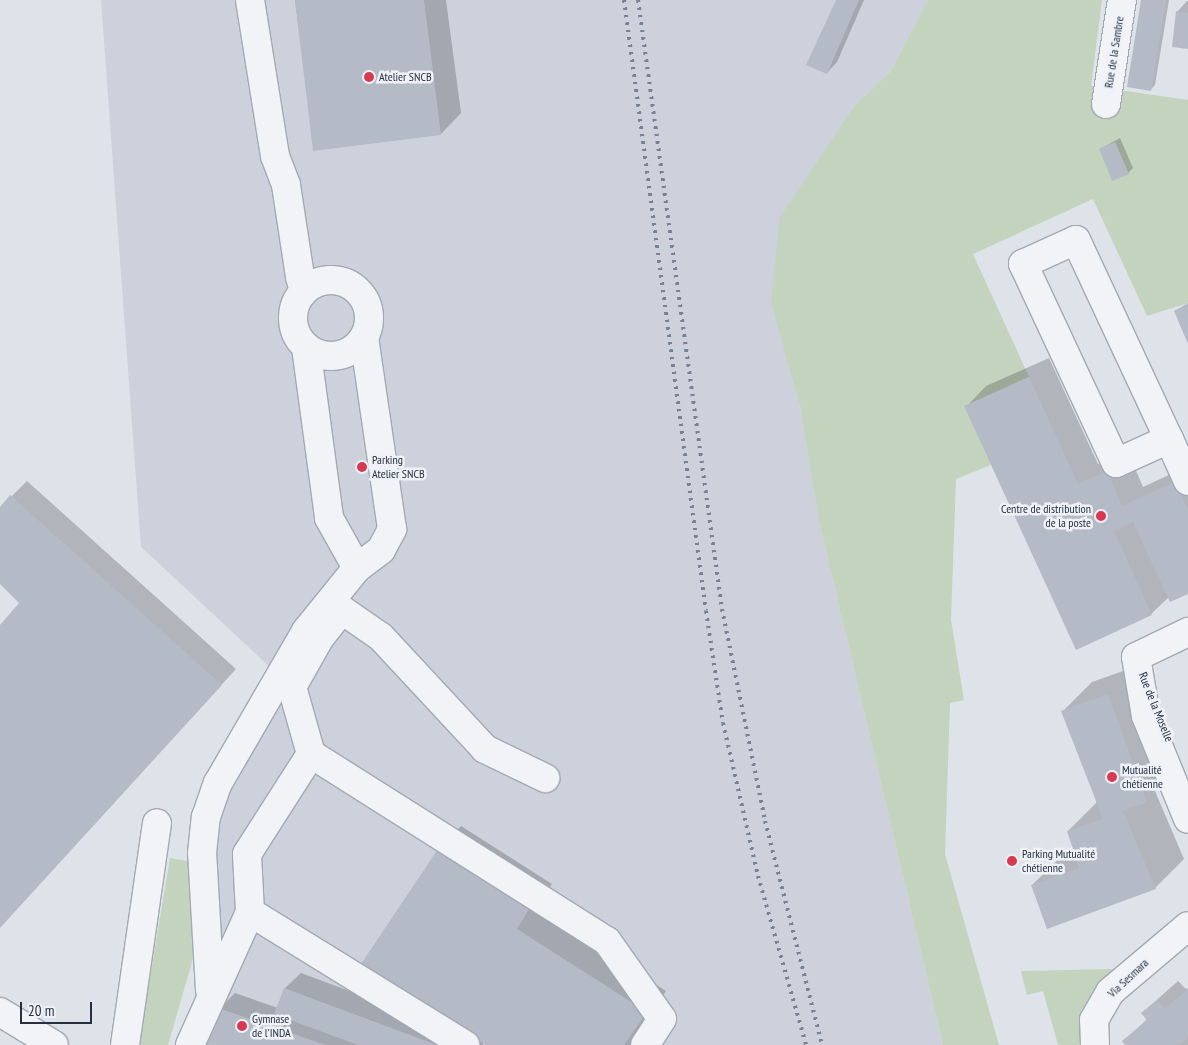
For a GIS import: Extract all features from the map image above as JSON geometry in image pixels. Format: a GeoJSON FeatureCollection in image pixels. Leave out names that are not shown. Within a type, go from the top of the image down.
{"type":"FeatureCollection","features":[{"type":"Feature","properties":{"kind":"street"},"geometry":{"type":"LineString","coordinates":[[250,0],[275,156],[286,185],[300,278],[304,290]]}},
{"type":"Feature","properties":{"kind":"street","name":"Rue de la Sambre"},"geometry":{"type":"LineString","coordinates":[[1106,104],[1122,0]]}},
{"type":"Feature","properties":{"kind":"street"},"geometry":{"type":"LineString","coordinates":[[1169,439],[1116,463],[1023,264],[1076,240],[1169,439],[1188,481]]}},
{"type":"Feature","properties":{"kind":"street"},"geometry":{"type":"LineString","coordinates":[[334,279],[355,288],[369,307],[370,323],[364,338],[353,350],[337,356],[320,355],[306,347],[296,334],[292,318],[295,303],[304,290],[318,281],[334,279]]}},
{"type":"Feature","properties":{"kind":"street"},"geometry":{"type":"LineString","coordinates":[[211,994],[202,852],[206,817],[218,783],[306,631],[357,568],[381,550],[392,529],[364,338]]}},
{"type":"Feature","properties":{"kind":"street"},"geometry":{"type":"LineString","coordinates":[[306,347],[329,518],[357,568]]}},
{"type":"Feature","properties":{"kind":"street"},"geometry":{"type":"LineString","coordinates":[[546,778],[484,749],[381,637],[342,610],[319,640],[292,687],[311,754],[607,941],[662,1019],[645,1045]]}},
{"type":"Feature","properties":{"kind":"street","name":"Rue de la Moselle"},"geometry":{"type":"LineString","coordinates":[[1136,657],[1188,632]]}},
{"type":"Feature","properties":{"kind":"street","name":"Rue de la Moselle"},"geometry":{"type":"LineString","coordinates":[[1136,657],[1188,785]]}},
{"type":"Feature","properties":{"kind":"street","name":"Rue de la Moselle"},"geometry":{"type":"LineString","coordinates":[[1136,657],[1146,716],[1188,818]]}},
{"type":"Feature","properties":{"kind":"street"},"geometry":{"type":"LineString","coordinates":[[190,1045],[211,994],[250,912],[247,854],[311,754]]}},
{"type":"Feature","properties":{"kind":"street"},"geometry":{"type":"LineString","coordinates":[[125,1045],[156,823]]}},
{"type":"Feature","properties":{"kind":"street"},"geometry":{"type":"LineString","coordinates":[[250,912],[465,1045]]}},
{"type":"Feature","properties":{"kind":"street","name":"Via Sesmara"},"geometry":{"type":"LineString","coordinates":[[1096,1045],[1094,1020],[1110,992],[1188,926]]}},
{"type":"Feature","properties":{"kind":"street"},"geometry":{"type":"LineString","coordinates":[[0,1012],[54,1045]]}},
{"type":"Feature","properties":{"kind":"shaded area"},"geometry":{"type":"Polygon","coordinates":[[[101,0],[928,0],[891,71],[856,104],[800,406],[819,521],[943,1045],[326,1045],[218,1008],[210,851],[216,809],[285,681],[141,547],[101,0]]]}},
{"type":"Feature","properties":{"kind":"green space"},"geometry":{"type":"Polygon","coordinates":[[[928,0],[1102,0],[1091,86],[1188,100],[1188,303],[1147,316],[1093,199],[973,254],[1029,377],[965,406],[991,465],[956,479],[951,620],[964,700],[950,703],[945,854],[999,1045],[943,1045],[819,521],[800,406],[771,303],[780,217],[856,104],[891,71],[928,0]]]}},
{"type":"Feature","properties":{"kind":"green space"},"geometry":{"type":"Polygon","coordinates":[[[170,858],[192,862],[194,955],[168,1045],[143,1045],[139,1043],[170,858]]]}},
{"type":"Feature","properties":{"kind":"green space"},"geometry":{"type":"Polygon","coordinates":[[[1115,969],[1088,1002],[1083,1024],[1084,1045],[1058,1045],[1043,991],[1027,995],[1021,971],[1115,969]]]}},
{"type":"Feature","properties":{"kind":"building","name":"Atelier SNCB"},"geometry":{"type":"Polygon","coordinates":[[[295,0],[424,0],[441,135],[313,151],[295,0]]]}},
{"type":"Feature","properties":{"kind":"building"},"geometry":{"type":"Polygon","coordinates":[[[836,0],[859,0],[827,74],[806,65],[836,0]]]}},
{"type":"Feature","properties":{"kind":"building"},"geometry":{"type":"Polygon","coordinates":[[[1141,0],[1166,0],[1151,91],[1127,87],[1141,0]]]}},
{"type":"Feature","properties":{"kind":"building"},"geometry":{"type":"Polygon","coordinates":[[[1176,11],[1188,13],[1188,49],[1172,47],[1176,11]]]}},
{"type":"Feature","properties":{"kind":"building"},"geometry":{"type":"Polygon","coordinates":[[[1115,142],[1129,174],[1112,181],[1099,149],[1115,142]]]}},
{"type":"Feature","properties":{"kind":"building"},"geometry":{"type":"Polygon","coordinates":[[[1188,304],[1188,344],[1174,311],[1188,304]]]}},
{"type":"Feature","properties":{"kind":"building","name":"Centre de distribution de la poste"},"geometry":{"type":"Polygon","coordinates":[[[1029,377],[1078,484],[1107,471],[1122,506],[1175,482],[1188,510],[1188,594],[1170,602],[1133,522],[1114,531],[1152,615],[1076,650],[964,406],[1029,377]]]}},
{"type":"Feature","properties":{"kind":"building"},"geometry":{"type":"Polygon","coordinates":[[[10,495],[222,685],[0,928],[0,625],[19,603],[0,584],[0,507],[10,495]]]}},
{"type":"Feature","properties":{"kind":"building"},"geometry":{"type":"Polygon","coordinates":[[[1108,694],[1147,802],[1123,811],[1156,889],[1047,929],[1031,885],[1079,868],[1067,831],[1103,819],[1061,711],[1108,694]]]}},
{"type":"Feature","properties":{"kind":"building"},"geometry":{"type":"Polygon","coordinates":[[[440,846],[532,904],[517,929],[647,1012],[624,1045],[486,1045],[359,967],[440,846]]]}},
{"type":"Feature","properties":{"kind":"building"},"geometry":{"type":"Polygon","coordinates":[[[284,988],[437,1045],[358,1045],[274,1014],[284,988]]]}},
{"type":"Feature","properties":{"kind":"building"},"geometry":{"type":"Polygon","coordinates":[[[1188,989],[1188,1037],[1179,1045],[1125,1045],[1122,1041],[1147,1020],[1141,1013],[1157,1000],[1165,1009],[1188,989]]]}},
{"type":"Feature","properties":{"kind":"building","name":"Gymnase de l'INDA"},"geometry":{"type":"Polygon","coordinates":[[[218,1008],[325,1045],[204,1045],[218,1008]]]}},
{"type":"Feature","properties":{"kind":"railway"},"geometry":{"type":"LineString","coordinates":[[624,0],[706,611],[723,723],[758,876],[806,1045]]}},
{"type":"Feature","properties":{"kind":"railway"},"geometry":{"type":"LineString","coordinates":[[638,0],[722,609],[765,821],[822,1045]]}},
{"type":"Feature","properties":{"kind":"place","name":"Atelier SNCB"},"geometry":{"type":"Point","coordinates":[369,77]}},
{"type":"Feature","properties":{"kind":"place","name":"Parking Atelier SNCB"},"geometry":{"type":"Point","coordinates":[362,467]}},
{"type":"Feature","properties":{"kind":"place","name":"Centre de distribution de la poste"},"geometry":{"type":"Point","coordinates":[1101,516]}},
{"type":"Feature","properties":{"kind":"place","name":"Mutualité chétienne"},"geometry":{"type":"Point","coordinates":[1112,777]}},
{"type":"Feature","properties":{"kind":"place","name":"Parking Mutualité chétienne"},"geometry":{"type":"Point","coordinates":[1012,861]}},
{"type":"Feature","properties":{"kind":"place","name":"Gymnase de l'INDA"},"geometry":{"type":"Point","coordinates":[242,1026]}}]}
